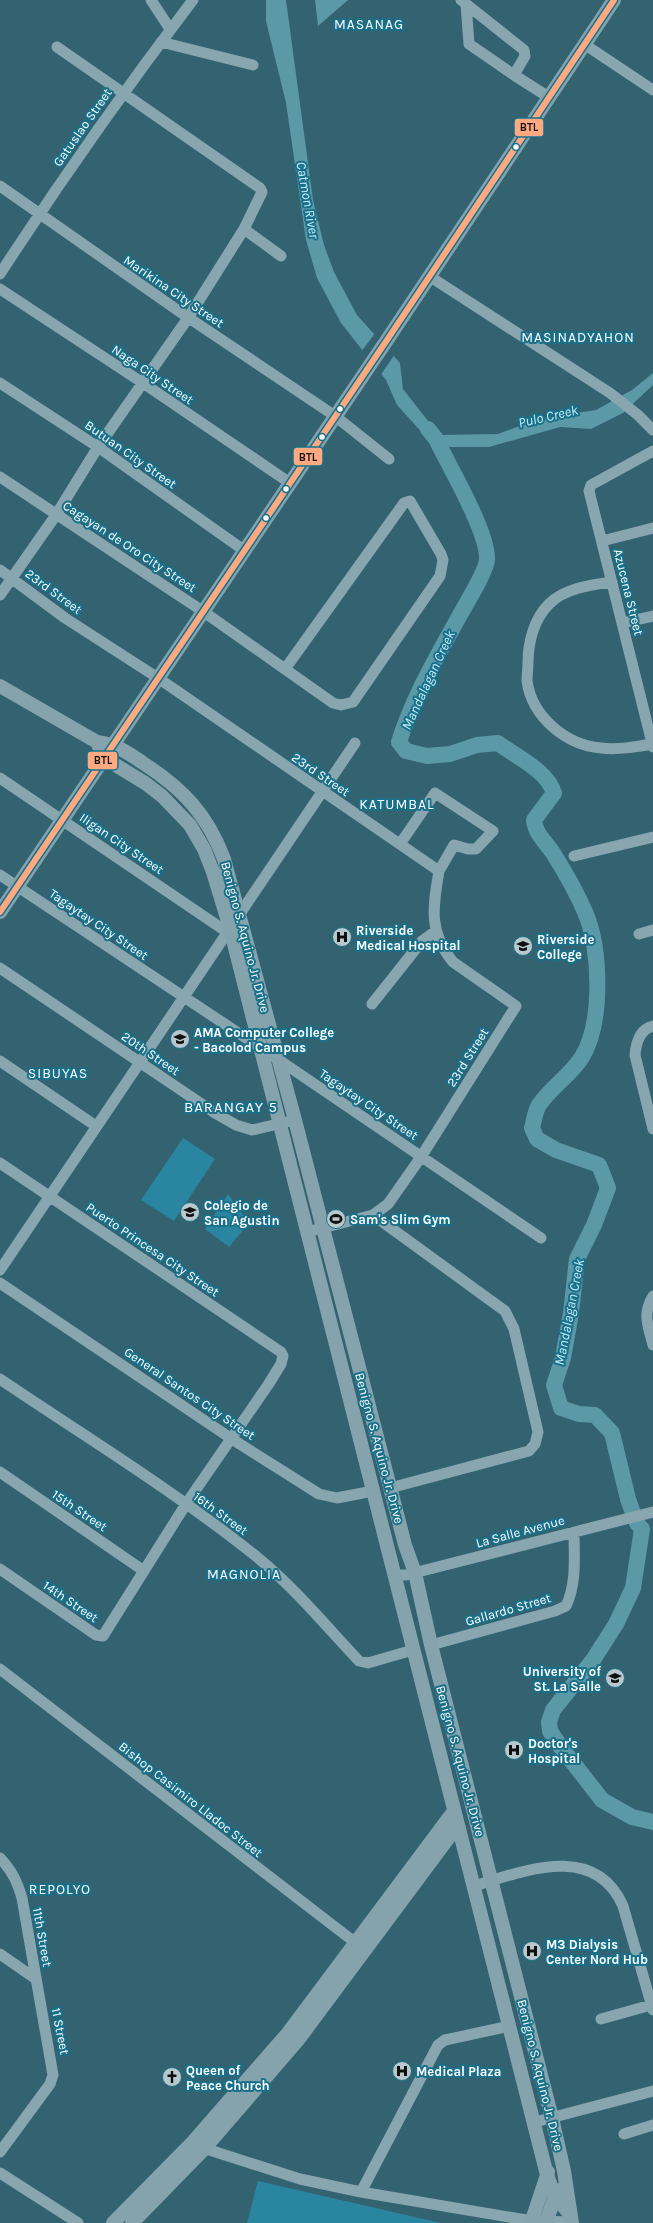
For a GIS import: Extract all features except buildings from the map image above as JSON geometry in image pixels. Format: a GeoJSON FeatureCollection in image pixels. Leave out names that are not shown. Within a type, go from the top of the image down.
{"type":"FeatureCollection","features":[{"type":"Feature","properties":{"kind":"main road"},"geometry":{"type":"LineString","coordinates":[[0,912],[204,612],[550,98],[614,0]]}},
{"type":"Feature","properties":{"kind":"main road","name":"Benigno S. Aquino Jr. Drive"},"geometry":{"type":"LineString","coordinates":[[0,686],[97,742],[114,744],[176,787],[202,816],[222,853],[240,913],[295,1120],[405,1545],[415,1573],[431,1645],[505,1929],[552,2118],[564,2171],[571,2220]]}},
{"type":"Feature","properties":{"kind":"main road"},"geometry":{"type":"LineString","coordinates":[[97,742],[104,758]]}},
{"type":"Feature","properties":{"kind":"main road","name":"Benigno S. Aquino Jr. Drive"},"geometry":{"type":"LineString","coordinates":[[104,758],[145,783],[162,796],[190,826],[204,849],[213,872],[260,1047],[413,1650],[535,2122],[547,2175],[555,2197],[571,2220]]}},
{"type":"Feature","properties":{"kind":"main road"},"geometry":{"type":"LineString","coordinates":[[328,1316],[345,1312]]}},
{"type":"Feature","properties":{"kind":"main road"},"geometry":{"type":"LineString","coordinates":[[360,1440],[376,1436]]}},
{"type":"Feature","properties":{"kind":"main road"},"geometry":{"type":"LineString","coordinates":[[132,2223],[204,2149],[298,2040],[361,1947],[456,1818]]}},
{"type":"Feature","properties":{"kind":"main road"},"geometry":{"type":"LineString","coordinates":[[486,1934],[505,1929]]}},
{"type":"Feature","properties":{"kind":"main road"},"geometry":{"type":"LineString","coordinates":[[113,2223],[191,2144],[361,1947]]}},
{"type":"Feature","properties":{"kind":"main road"},"geometry":{"type":"LineString","coordinates":[[532,2222],[558,2144]]}},
{"type":"Feature","properties":{"kind":"main road"},"geometry":{"type":"LineString","coordinates":[[546,2223],[564,2171]]}},
{"type":"Feature","properties":{"kind":"street"},"geometry":{"type":"LineString","coordinates":[[151,0],[170,29]]}},
{"type":"Feature","properties":{"kind":"street","name":"Gatuslao Street"},"geometry":{"type":"LineString","coordinates":[[0,274],[38,215],[122,94],[193,0]]}},
{"type":"Feature","properties":{"kind":"street"},"geometry":{"type":"LineString","coordinates":[[464,2],[524,50],[525,56],[514,75]]}},
{"type":"Feature","properties":{"kind":"street"},"geometry":{"type":"LineString","coordinates":[[464,2],[469,44],[550,98]]}},
{"type":"Feature","properties":{"kind":"street"},"geometry":{"type":"LineString","coordinates":[[161,42],[253,65]]}},
{"type":"Feature","properties":{"kind":"street"},"geometry":{"type":"LineString","coordinates":[[584,44],[653,90]]}},
{"type":"Feature","properties":{"kind":"street"},"geometry":{"type":"LineString","coordinates":[[0,595],[56,514],[98,447],[188,318],[244,229],[262,192],[260,188],[56,47]]}},
{"type":"Feature","properties":{"kind":"street","name":"Marikina City Street"},"geometry":{"type":"LineString","coordinates":[[0,186],[38,215],[188,318],[335,416],[389,459]]}},
{"type":"Feature","properties":{"kind":"street"},"geometry":{"type":"LineString","coordinates":[[244,229],[281,256]]}},
{"type":"Feature","properties":{"kind":"street"},"geometry":{"type":"LineString","coordinates":[[429,276],[610,393],[638,415],[653,430]]}},
{"type":"Feature","properties":{"kind":"street","name":"Naga City Street"},"geometry":{"type":"LineString","coordinates":[[0,290],[143,383],[290,484]]}},
{"type":"Feature","properties":{"kind":"street","name":"Butuan City Street"},"geometry":{"type":"LineString","coordinates":[[0,383],[98,447],[245,551]]}},
{"type":"Feature","properties":{"kind":"street","name":"Azucena Street"},"geometry":{"type":"LineString","coordinates":[[653,451],[591,485],[589,491],[622,623],[651,729],[653,745]]}},
{"type":"Feature","properties":{"kind":"street","name":"Cagayan de Oro City Street"},"geometry":{"type":"LineString","coordinates":[[0,477],[204,612],[333,703],[344,705],[353,702],[440,576],[443,560],[441,554],[410,501],[404,503],[285,669]]}},
{"type":"Feature","properties":{"kind":"street"},"geometry":{"type":"LineString","coordinates":[[602,541],[653,528]]}},
{"type":"Feature","properties":{"kind":"street","name":"23rd Street"},"geometry":{"type":"LineString","coordinates":[[0,570],[65,618],[158,678],[322,792],[439,870],[433,912],[436,931],[445,953],[453,962],[516,1006],[421,1157],[388,1204],[373,1215]]}},
{"type":"Feature","properties":{"kind":"street"},"geometry":{"type":"LineString","coordinates":[[612,582],[571,590],[550,603],[534,627],[528,650],[527,682],[538,710],[556,732],[579,743],[600,748],[623,748],[653,745]]}},
{"type":"Feature","properties":{"kind":"street"},"geometry":{"type":"LineString","coordinates":[[622,623],[653,616]]}},
{"type":"Feature","properties":{"kind":"street"},"geometry":{"type":"LineString","coordinates":[[0,1270],[355,743]]}},
{"type":"Feature","properties":{"kind":"street","name":"Iligan City Street"},"geometry":{"type":"LineString","coordinates":[[0,778],[228,930]]}},
{"type":"Feature","properties":{"kind":"street"},"geometry":{"type":"LineString","coordinates":[[400,844],[435,793],[493,831],[476,848],[468,849],[454,845],[439,870]]}},
{"type":"Feature","properties":{"kind":"street"},"geometry":{"type":"LineString","coordinates":[[574,856],[653,837]]}},
{"type":"Feature","properties":{"kind":"street","name":"Tagaytay City Street"},"geometry":{"type":"LineString","coordinates":[[0,875],[183,998],[260,1047],[541,1238]]}},
{"type":"Feature","properties":{"kind":"street"},"geometry":{"type":"LineString","coordinates":[[639,934],[653,930]]}},
{"type":"Feature","properties":{"kind":"street"},"geometry":{"type":"LineString","coordinates":[[372,1004],[422,941],[436,931]]}},
{"type":"Feature","properties":{"kind":"street","name":"20th Street"},"geometry":{"type":"LineString","coordinates":[[0,968],[215,1114],[236,1125],[252,1130],[295,1120]]}},
{"type":"Feature","properties":{"kind":"street"},"geometry":{"type":"LineString","coordinates":[[653,1026],[643,1032],[635,1046],[635,1055],[653,1129]]}},
{"type":"Feature","properties":{"kind":"street"},"geometry":{"type":"LineString","coordinates":[[0,1061],[96,1126]]}},
{"type":"Feature","properties":{"kind":"street","name":"Puerto Princesa City Street"},"geometry":{"type":"LineString","coordinates":[[0,1163],[281,1352],[283,1356],[281,1364],[232,1438]]}},
{"type":"Feature","properties":{"kind":"street"},"geometry":{"type":"LineString","coordinates":[[307,1232],[373,1215],[504,1311],[514,1329],[538,1432],[535,1444],[529,1451],[390,1488]]}},
{"type":"Feature","properties":{"kind":"street","name":"General Santos City Street"},"geometry":{"type":"LineString","coordinates":[[0,1283],[232,1438],[327,1497],[337,1498],[373,1491]]}},
{"type":"Feature","properties":{"kind":"street"},"geometry":{"type":"LineString","coordinates":[[653,1296],[647,1308],[646,1318],[653,1345]]}},
{"type":"Feature","properties":{"kind":"street","name":"16th Street"},"geometry":{"type":"LineString","coordinates":[[0,1379],[186,1504],[275,1573],[359,1661],[368,1663],[413,1650]]}},
{"type":"Feature","properties":{"kind":"street"},"geometry":{"type":"LineString","coordinates":[[144,1571],[186,1504],[232,1438]]}},
{"type":"Feature","properties":{"kind":"street","name":"15th Street"},"geometry":{"type":"LineString","coordinates":[[0,1472],[144,1571]]}},
{"type":"Feature","properties":{"kind":"street","name":"La Salle Avenue"},"geometry":{"type":"LineString","coordinates":[[394,1575],[415,1573],[653,1512]]}},
{"type":"Feature","properties":{"kind":"street","name":"Gallardo Street"},"geometry":{"type":"LineString","coordinates":[[431,1645],[566,1606],[570,1597],[574,1571],[574,1532]]}},
{"type":"Feature","properties":{"kind":"street","name":"14th Street"},"geometry":{"type":"LineString","coordinates":[[0,1569],[100,1636],[103,1636],[144,1571]]}},
{"type":"Feature","properties":{"kind":"street","name":"Bishop Casimiro Lladoc Street"},"geometry":{"type":"LineString","coordinates":[[0,1669],[361,1947]]}},
{"type":"Feature","properties":{"kind":"street","name":"11th Street"},"geometry":{"type":"LineString","coordinates":[[0,1858],[10,1869],[18,1882],[36,1979]]}},
{"type":"Feature","properties":{"kind":"street"},"geometry":{"type":"LineString","coordinates":[[474,1886],[550,1866],[572,1866],[601,1876],[617,1893],[623,1906],[652,2008],[601,2019]]}},
{"type":"Feature","properties":{"kind":"street"},"geometry":{"type":"LineString","coordinates":[[0,1954],[36,1979]]}},
{"type":"Feature","properties":{"kind":"street","name":"11 Street"},"geometry":{"type":"LineString","coordinates":[[0,2152],[47,2088],[53,2075],[53,2066],[36,1979]]}},
{"type":"Feature","properties":{"kind":"street"},"geometry":{"type":"LineString","coordinates":[[361,2192],[438,2045],[445,2040],[510,2026]]}},
{"type":"Feature","properties":{"kind":"street"},"geometry":{"type":"LineString","coordinates":[[535,2122],[653,2091]]}},
{"type":"Feature","properties":{"kind":"street"},"geometry":{"type":"LineString","coordinates":[[624,2134],[653,2125]]}},
{"type":"Feature","properties":{"kind":"street"},"geometry":{"type":"LineString","coordinates":[[191,2144],[300,2179],[361,2192],[532,2222],[546,2223],[571,2220]]}},
{"type":"Feature","properties":{"kind":"street"},"geometry":{"type":"LineString","coordinates":[[0,2173],[78,2223]]}},
{"type":"Feature","properties":{"kind":"shaded area"},"geometry":{"type":"Polygon","coordinates":[[[183,1138],[215,1159],[174,1221],[141,1200],[183,1138]]]}},
{"type":"Feature","properties":{"kind":"shaded area"},"geometry":{"type":"Polygon","coordinates":[[[228,1194],[249,1223],[229,1247],[205,1229],[228,1194]]]}},
{"type":"Feature","properties":{"kind":"shaded area"},"geometry":{"type":"Polygon","coordinates":[[[258,2181],[441,2223],[247,2223],[258,2181]]]}},
{"type":"Feature","properties":{"kind":"water","name":"Catmon River"},"geometry":{"type":"Polygon","coordinates":[[[266,0],[286,0],[313,200],[324,245],[334,272],[357,315],[400,363],[403,389],[439,435],[498,434],[541,418],[596,410],[632,390],[653,373],[653,385],[623,413],[591,429],[560,427],[489,447],[435,447],[397,405],[386,380],[341,323],[317,278],[306,240],[286,103],[266,21],[266,0]]]}},
{"type":"Feature","properties":{"kind":"water"},"geometry":{"type":"Polygon","coordinates":[[[315,0],[348,0],[318,26],[315,0]]]}},
{"type":"Feature","properties":{"kind":"pier"},"geometry":{"type":"Polygon","coordinates":[[[376,332],[395,354],[380,376],[361,352],[376,332]]]}},
{"type":"Feature","properties":{"kind":"waterway","name":"Mandalagan Creek"},"geometry":{"type":"LineString","coordinates":[[428,429],[436,439],[475,516],[486,547],[487,559],[484,571],[419,692],[399,742],[406,751],[427,756],[450,754],[477,745],[498,743],[545,777],[554,793],[534,820],[536,830],[553,853],[585,912],[590,927],[597,965],[596,1006],[594,1025],[589,1042],[582,1057],[572,1070],[549,1092],[539,1105],[532,1128],[537,1139],[556,1150],[599,1165],[608,1188],[594,1225],[577,1259],[571,1313],[563,1358],[554,1385],[561,1408],[579,1414],[595,1415],[612,1433],[628,1499],[633,1513]]}},
{"type":"Feature","properties":{"kind":"waterway","name":"Mandalagan Creek"},"geometry":{"type":"LineString","coordinates":[[637,1523],[642,1529],[633,1588],[616,1624],[593,1660],[553,1710],[549,1722],[550,1731],[560,1746],[602,1800],[632,1817],[653,1822]]}},
{"type":"Feature","properties":{"kind":"transit line","name":"BTL"},"geometry":{"type":"LineString","coordinates":[[0,912],[387,340],[614,0]]}},
{"type":"Feature","properties":{"kind":"place","name":"Riverside Medical Hospital"},"geometry":{"type":"Point","coordinates":[342,937]}},
{"type":"Feature","properties":{"kind":"place","name":"Riverside College"},"geometry":{"type":"Point","coordinates":[523,946]}},
{"type":"Feature","properties":{"kind":"place","name":"AMA Computer College - Bacolod Campus"},"geometry":{"type":"Point","coordinates":[180,1039]}},
{"type":"Feature","properties":{"kind":"place","name":"Colegio de San Agustin"},"geometry":{"type":"Point","coordinates":[190,1212]}},
{"type":"Feature","properties":{"kind":"place","name":"Sam's Slim Gym"},"geometry":{"type":"Point","coordinates":[336,1219]}},
{"type":"Feature","properties":{"kind":"place","name":"University of St. La Salle"},"geometry":{"type":"Point","coordinates":[615,1678]}},
{"type":"Feature","properties":{"kind":"place","name":"Doctor's Hospital"},"geometry":{"type":"Point","coordinates":[514,1750]}},
{"type":"Feature","properties":{"kind":"place","name":"M3 Dialysis Center Nord Hub"},"geometry":{"type":"Point","coordinates":[532,1951]}},
{"type":"Feature","properties":{"kind":"place","name":"Medical Plaza"},"geometry":{"type":"Point","coordinates":[402,2071]}},
{"type":"Feature","properties":{"kind":"place","name":"Queen of Peace Church"},"geometry":{"type":"Point","coordinates":[172,2077]}},
{"type":"Feature","properties":{"kind":"district","name":"MASANAG"},"geometry":{"type":"Point","coordinates":[369,24]}},
{"type":"Feature","properties":{"kind":"district","name":"MASINADYAHON"},"geometry":{"type":"Point","coordinates":[578,337]}},
{"type":"Feature","properties":{"kind":"district","name":"KATUMBAL"},"geometry":{"type":"Point","coordinates":[397,804]}},
{"type":"Feature","properties":{"kind":"district","name":"SIBUYAS"},"geometry":{"type":"Point","coordinates":[58,1073]}},
{"type":"Feature","properties":{"kind":"district","name":"BARANGAY 5"},"geometry":{"type":"Point","coordinates":[231,1107]}},
{"type":"Feature","properties":{"kind":"district","name":"MAGNOLIA"},"geometry":{"type":"Point","coordinates":[244,1574]}},
{"type":"Feature","properties":{"kind":"district","name":"REPOLYO"},"geometry":{"type":"Point","coordinates":[60,1889]}},
{"type":"Feature","properties":{"kind":"water label","name":"Pulo Creek"},"geometry":{"type":"Point","coordinates":[548,416]}}]}
